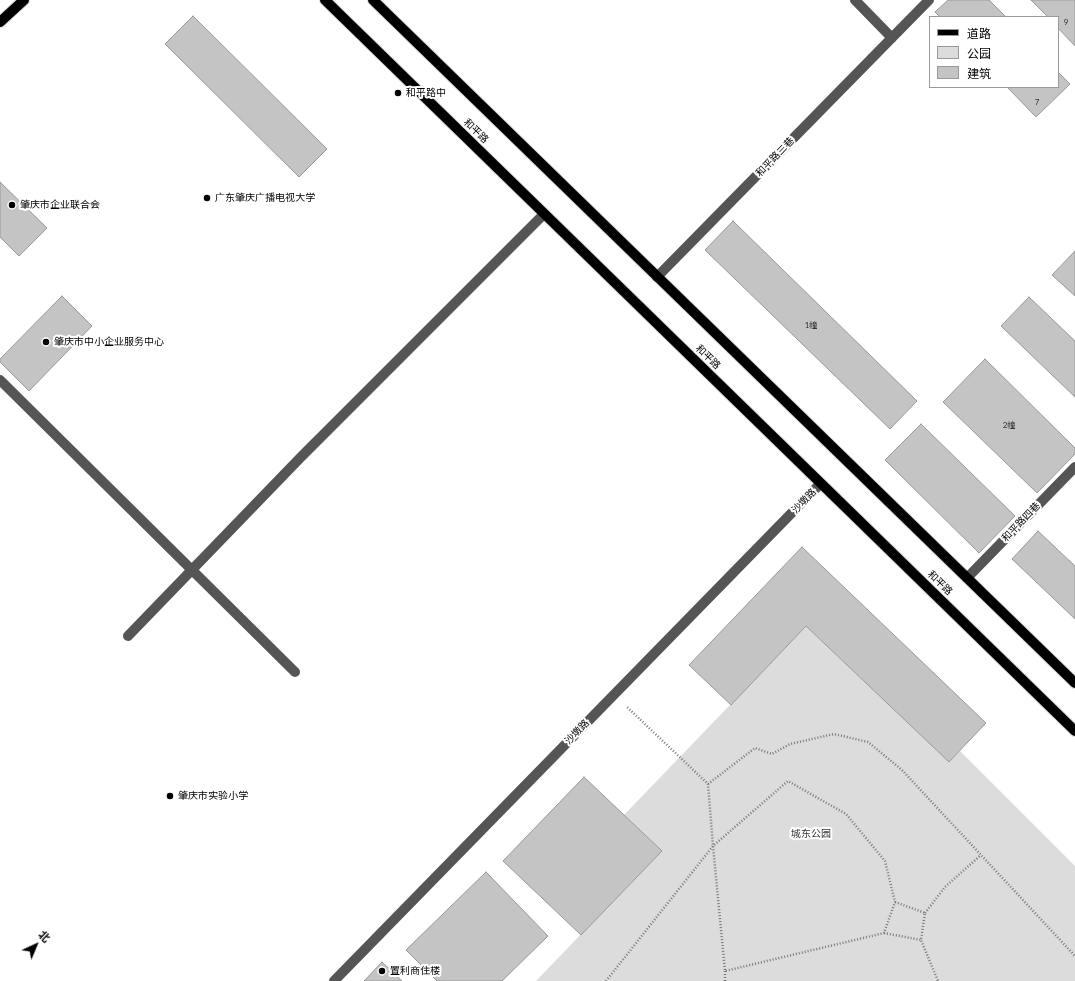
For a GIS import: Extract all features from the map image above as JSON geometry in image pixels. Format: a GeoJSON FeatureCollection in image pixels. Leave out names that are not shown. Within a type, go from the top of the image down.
{"type":"FeatureCollection","features":[{"type":"Feature","properties":{"kind":"main road"},"geometry":{"type":"LineString","coordinates":[[0,22],[24,0]]}},
{"type":"Feature","properties":{"kind":"main road","name":"和平路"},"geometry":{"type":"LineString","coordinates":[[324,0],[1075,732]]}},
{"type":"Feature","properties":{"kind":"main road"},"geometry":{"type":"LineString","coordinates":[[373,0],[1075,683]]}},
{"type":"Feature","properties":{"kind":"street"},"geometry":{"type":"LineString","coordinates":[[855,0],[892,38]]}},
{"type":"Feature","properties":{"kind":"street","name":"和平路二巷"},"geometry":{"type":"LineString","coordinates":[[657,277],[929,0]]}},
{"type":"Feature","properties":{"kind":"street"},"geometry":{"type":"LineString","coordinates":[[128,636],[300,458],[544,214]]}},
{"type":"Feature","properties":{"kind":"street"},"geometry":{"type":"LineString","coordinates":[[0,380],[295,672]]}},
{"type":"Feature","properties":{"kind":"street","name":"和平路四巷"},"geometry":{"type":"LineString","coordinates":[[967,578],[1075,467]]}},
{"type":"Feature","properties":{"kind":"street","name":"沙墩路"},"geometry":{"type":"LineString","coordinates":[[334,981],[820,484]]}},
{"type":"Feature","properties":{"kind":"path"},"geometry":{"type":"LineString","coordinates":[[614,695],[708,784],[726,971],[725,981]]}},
{"type":"Feature","properties":{"kind":"path"},"geometry":{"type":"LineString","coordinates":[[708,784],[755,748],[772,754],[790,744],[834,734],[868,742],[902,770],[1075,956]]}},
{"type":"Feature","properties":{"kind":"path"},"geometry":{"type":"LineString","coordinates":[[606,981],[713,846],[788,781],[846,814],[885,861],[895,902],[884,933]]}},
{"type":"Feature","properties":{"kind":"path"},"geometry":{"type":"LineString","coordinates":[[938,981],[921,940],[925,913],[945,887],[981,856]]}},
{"type":"Feature","properties":{"kind":"path"},"geometry":{"type":"LineString","coordinates":[[895,902],[925,913]]}},
{"type":"Feature","properties":{"kind":"path"},"geometry":{"type":"LineString","coordinates":[[726,971],[884,933],[921,940]]}},
{"type":"Feature","properties":{"kind":"green space","name":"城东公园"},"geometry":{"type":"Polygon","coordinates":[[[806,626],[949,762],[960,751],[1075,866],[1075,981],[536,981],[661,851],[624,815],[806,626]]]}},
{"type":"Feature","properties":{"kind":"building"},"geometry":{"type":"Polygon","coordinates":[[[948,0],[989,0],[1005,16],[939,16],[935,12],[948,0]]]}},
{"type":"Feature","properties":{"kind":"building"},"geometry":{"type":"Polygon","coordinates":[[[1031,0],[1075,0],[1075,46],[1059,29],[1059,16],[1047,16],[1031,0]]]}},
{"type":"Feature","properties":{"kind":"building"},"geometry":{"type":"Polygon","coordinates":[[[193,16],[327,149],[299,177],[165,44],[193,16]]]}},
{"type":"Feature","properties":{"kind":"building"},"geometry":{"type":"Polygon","coordinates":[[[1059,73],[1070,84],[1036,117],[1008,88],[1059,88],[1059,73]]]}},
{"type":"Feature","properties":{"kind":"building","name":"肇庆市企业联合会"},"geometry":{"type":"Polygon","coordinates":[[[0,182],[47,228],[19,256],[0,237],[0,182]]]}},
{"type":"Feature","properties":{"kind":"building"},"geometry":{"type":"Polygon","coordinates":[[[733,221],[917,401],[890,429],[705,250],[733,221]]]}},
{"type":"Feature","properties":{"kind":"building"},"geometry":{"type":"Polygon","coordinates":[[[1075,251],[1075,296],[1052,275],[1075,251]]]}},
{"type":"Feature","properties":{"kind":"building","name":"肇庆市中小企业服务中心"},"geometry":{"type":"Polygon","coordinates":[[[62,296],[92,326],[29,391],[0,362],[0,359],[62,296]]]}},
{"type":"Feature","properties":{"kind":"building"},"geometry":{"type":"Polygon","coordinates":[[[1029,297],[1075,341],[1075,397],[1001,326],[1029,297]]]}},
{"type":"Feature","properties":{"kind":"building"},"geometry":{"type":"Polygon","coordinates":[[[985,359],[1075,448],[1075,454],[1037,493],[943,402],[985,359]]]}},
{"type":"Feature","properties":{"kind":"building"},"geometry":{"type":"Polygon","coordinates":[[[921,424],[1015,516],[979,553],[885,460],[921,424]]]}},
{"type":"Feature","properties":{"kind":"building"},"geometry":{"type":"Polygon","coordinates":[[[1038,531],[1075,566],[1075,619],[1012,559],[1038,531]]]}},
{"type":"Feature","properties":{"kind":"building"},"geometry":{"type":"Polygon","coordinates":[[[802,547],[986,723],[949,762],[806,626],[731,705],[689,665],[802,547]]]}},
{"type":"Feature","properties":{"kind":"building"},"geometry":{"type":"Polygon","coordinates":[[[584,777],[662,851],[581,935],[503,861],[584,777]]]}},
{"type":"Feature","properties":{"kind":"building"},"geometry":{"type":"Polygon","coordinates":[[[486,872],[548,936],[502,981],[437,981],[406,950],[486,872]]]}},
{"type":"Feature","properties":{"kind":"building","name":"置利商住楼"},"geometry":{"type":"Polygon","coordinates":[[[382,962],[402,981],[364,981],[382,962]]]}},
{"type":"Feature","properties":{"kind":"place","name":"和平路中"},"geometry":{"type":"Point","coordinates":[398,93]}},
{"type":"Feature","properties":{"kind":"place","name":"广东肇庆广播电视大学"},"geometry":{"type":"Point","coordinates":[207,198]}},
{"type":"Feature","properties":{"kind":"place","name":"肇庆市企业联合会"},"geometry":{"type":"Point","coordinates":[12,205]}},
{"type":"Feature","properties":{"kind":"place","name":"肇庆市中小企业服务中心"},"geometry":{"type":"Point","coordinates":[46,342]}},
{"type":"Feature","properties":{"kind":"place","name":"肇庆市实验小学"},"geometry":{"type":"Point","coordinates":[170,796]}},
{"type":"Feature","properties":{"kind":"place","name":"置利商住楼"},"geometry":{"type":"Point","coordinates":[382,971]}}]}
